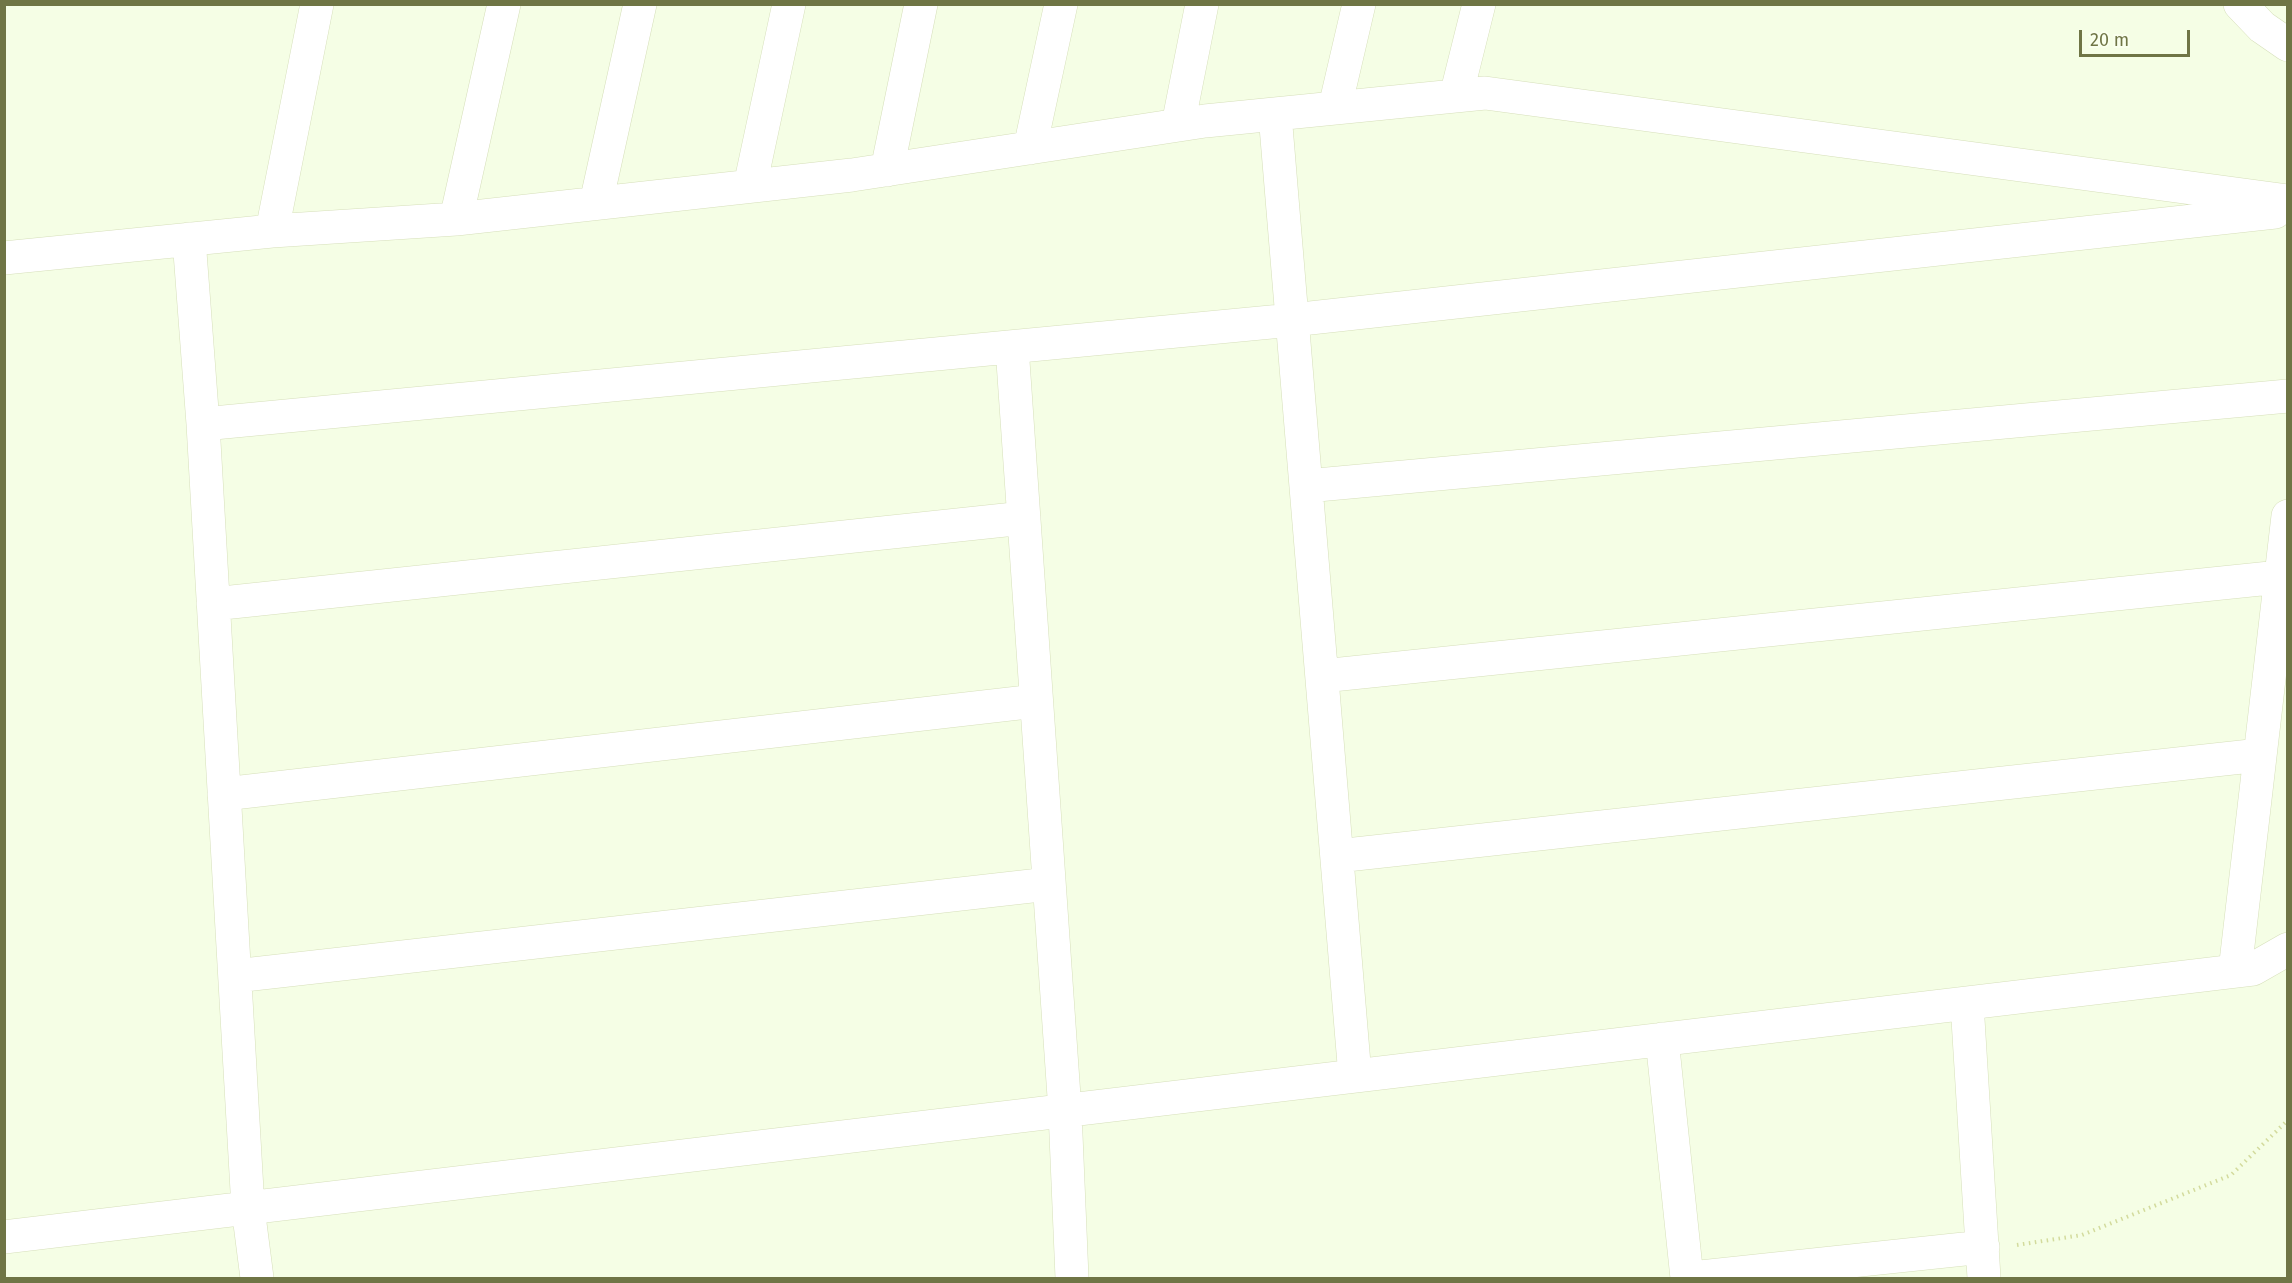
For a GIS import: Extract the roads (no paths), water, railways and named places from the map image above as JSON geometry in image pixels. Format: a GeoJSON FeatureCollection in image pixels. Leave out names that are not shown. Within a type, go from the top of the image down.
{"type":"FeatureCollection","features":[{"type":"Feature","properties":{"kind":"street"},"geometry":{"type":"LineString","coordinates":[[272,231],[317,4]]}},
{"type":"Feature","properties":{"kind":"street"},"geometry":{"type":"LineString","coordinates":[[456,219],[504,4]]}},
{"type":"Feature","properties":{"kind":"street"},"geometry":{"type":"LineString","coordinates":[[596,203],[640,4]]}},
{"type":"Feature","properties":{"kind":"street"},"geometry":{"type":"LineString","coordinates":[[750,186],[789,4]]}},
{"type":"Feature","properties":{"kind":"street"},"geometry":{"type":"LineString","coordinates":[[887,170],[921,4]]}},
{"type":"Feature","properties":{"kind":"street"},"geometry":{"type":"LineString","coordinates":[[1030,148],[1061,4]]}},
{"type":"Feature","properties":{"kind":"street"},"geometry":{"type":"LineString","coordinates":[[1178,125],[1202,4]]}},
{"type":"Feature","properties":{"kind":"street"},"geometry":{"type":"LineString","coordinates":[[1335,107],[1359,4]]}},
{"type":"Feature","properties":{"kind":"street"},"geometry":{"type":"LineString","coordinates":[[1456,96],[1479,4]]}},
{"type":"Feature","properties":{"kind":"street"},"geometry":{"type":"LineString","coordinates":[[2240,4],[2262,27],[2288,45]]}},
{"type":"Feature","properties":{"kind":"street"},"geometry":{"type":"LineString","coordinates":[[4,258],[272,231],[456,219],[887,170],[1178,125],[1485,93],[2288,201]]}},
{"type":"Feature","properties":{"kind":"street"},"geometry":{"type":"LineString","coordinates":[[1275,114],[1355,1076]]}},
{"type":"Feature","properties":{"kind":"street"},"geometry":{"type":"LineString","coordinates":[[203,424],[1292,320],[2288,210]]}},
{"type":"Feature","properties":{"kind":"street"},"geometry":{"type":"LineString","coordinates":[[189,239],[203,424],[248,1208],[257,1278]]}},
{"type":"Feature","properties":{"kind":"street"},"geometry":{"type":"LineString","coordinates":[[1012,347],[1065,1111],[1072,1278]]}},
{"type":"Feature","properties":{"kind":"street"},"geometry":{"type":"LineString","coordinates":[[1306,486],[2288,396]]}},
{"type":"Feature","properties":{"kind":"street"},"geometry":{"type":"LineString","coordinates":[[2235,971],[2260,755],[2277,684],[2280,577],[2288,516]]}},
{"type":"Feature","properties":{"kind":"street"},"geometry":{"type":"LineString","coordinates":[[213,604],[1024,518]]}},
{"type":"Feature","properties":{"kind":"street"},"geometry":{"type":"LineString","coordinates":[[1322,676],[2280,577]]}},
{"type":"Feature","properties":{"kind":"street"},"geometry":{"type":"LineString","coordinates":[[224,794],[1036,701]]}},
{"type":"Feature","properties":{"kind":"street"},"geometry":{"type":"LineString","coordinates":[[1337,856],[2260,755]]}},
{"type":"Feature","properties":{"kind":"street"},"geometry":{"type":"LineString","coordinates":[[235,976],[1049,884]]}},
{"type":"Feature","properties":{"kind":"street"},"geometry":{"type":"LineString","coordinates":[[4,1237],[2253,969],[2288,949]]}},
{"type":"Feature","properties":{"kind":"street"},"geometry":{"type":"LineString","coordinates":[[1662,1040],[1689,1278],[1983,1263],[1966,1003]]}}]}
